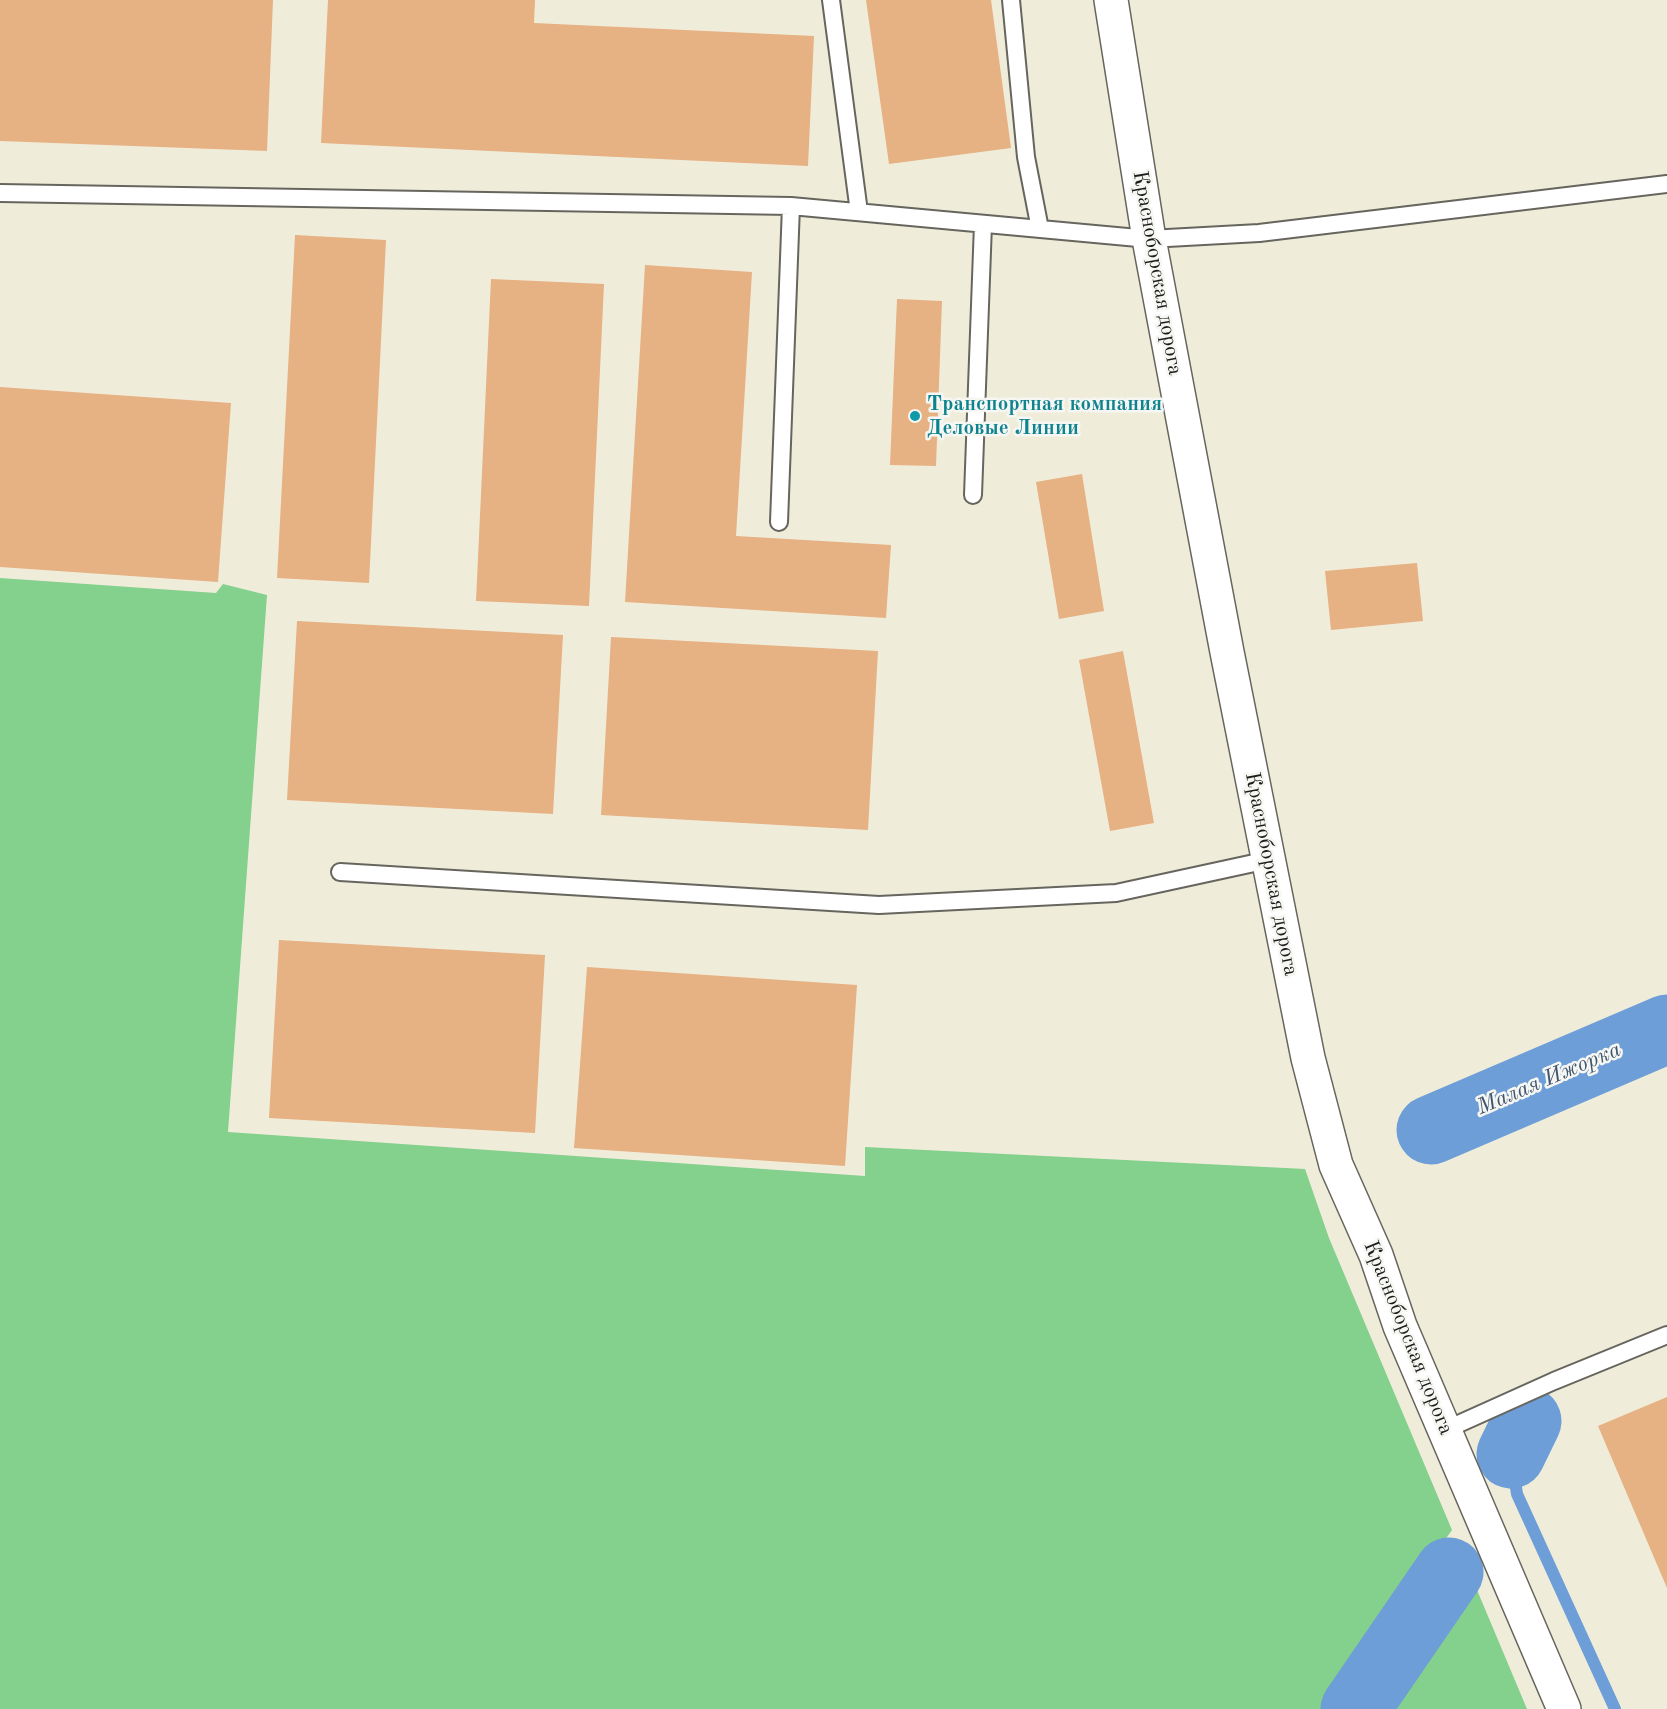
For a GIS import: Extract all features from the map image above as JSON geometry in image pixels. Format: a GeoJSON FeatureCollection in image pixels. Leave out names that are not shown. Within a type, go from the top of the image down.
{"type":"FeatureCollection","features":[{"type":"Feature","properties":{"kind":"street","name":"Красноборская дорога"},"geometry":{"type":"LineString","coordinates":[[1111,0],[1149,239],[1227,652],[1308,1058],[1336,1165],[1376,1255],[1400,1326],[1564,1709]]}},
{"type":"Feature","properties":{"kind":"lane"},"geometry":{"type":"LineString","coordinates":[[831,0],[859,212]]}},
{"type":"Feature","properties":{"kind":"lane"},"geometry":{"type":"LineString","coordinates":[[1011,0],[1026,157],[1040,229]]}},
{"type":"Feature","properties":{"kind":"lane"},"geometry":{"type":"LineString","coordinates":[[0,193],[791,206],[1149,239],[1259,233],[1667,184]]}},
{"type":"Feature","properties":{"kind":"lane"},"geometry":{"type":"LineString","coordinates":[[779,522],[791,206]]}},
{"type":"Feature","properties":{"kind":"lane"},"geometry":{"type":"LineString","coordinates":[[973,495],[983,224]]}},
{"type":"Feature","properties":{"kind":"lane"},"geometry":{"type":"LineString","coordinates":[[340,872],[879,905],[1116,893],[1269,860]]}},
{"type":"Feature","properties":{"kind":"lane"},"geometry":{"type":"LineString","coordinates":[[1445,1430],[1554,1381],[1667,1335]]}},
{"type":"Feature","properties":{"kind":"green space"},"geometry":{"type":"Polygon","coordinates":[[[0,578],[216,593],[223,584],[267,595],[228,1132],[865,1176],[865,1147],[1305,1169],[1329,1238],[1452,1530],[1326,1709],[0,1709],[0,578]]]}},
{"type":"Feature","properties":{"kind":"green space"},"geometry":{"type":"Polygon","coordinates":[[[1472,1578],[1527,1709],[1381,1709],[1472,1578]]]}},
{"type":"Feature","properties":{"kind":"building"},"geometry":{"type":"Polygon","coordinates":[[[0,0],[273,0],[267,151],[0,141],[0,0]]]}},
{"type":"Feature","properties":{"kind":"building"},"geometry":{"type":"Polygon","coordinates":[[[328,0],[535,0],[534,23],[814,36],[808,166],[321,143],[328,0]]]}},
{"type":"Feature","properties":{"kind":"building"},"geometry":{"type":"Polygon","coordinates":[[[866,0],[991,0],[1011,148],[889,164],[866,0]]]}},
{"type":"Feature","properties":{"kind":"building"},"geometry":{"type":"Polygon","coordinates":[[[295,235],[386,240],[369,583],[277,578],[295,235]]]}},
{"type":"Feature","properties":{"kind":"building"},"geometry":{"type":"Polygon","coordinates":[[[645,265],[752,272],[736,536],[891,545],[886,618],[625,602],[645,265]]]}},
{"type":"Feature","properties":{"kind":"building"},"geometry":{"type":"Polygon","coordinates":[[[491,279],[604,284],[589,606],[476,601],[491,279]]]}},
{"type":"Feature","properties":{"kind":"building","name":"Транспортная компания Деловые Линии"},"geometry":{"type":"Polygon","coordinates":[[[897,299],[942,301],[936,466],[890,465],[897,299]]]}},
{"type":"Feature","properties":{"kind":"building"},"geometry":{"type":"Polygon","coordinates":[[[0,387],[231,403],[218,582],[0,567],[0,387]]]}},
{"type":"Feature","properties":{"kind":"building"},"geometry":{"type":"Polygon","coordinates":[[[1082,474],[1104,611],[1059,619],[1036,482],[1082,474]]]}},
{"type":"Feature","properties":{"kind":"building"},"geometry":{"type":"Polygon","coordinates":[[[1417,563],[1423,621],[1331,630],[1325,571],[1417,563]]]}},
{"type":"Feature","properties":{"kind":"building"},"geometry":{"type":"Polygon","coordinates":[[[297,621],[563,635],[553,814],[287,800],[297,621]]]}},
{"type":"Feature","properties":{"kind":"building"},"geometry":{"type":"Polygon","coordinates":[[[611,637],[878,651],[868,830],[601,815],[611,637]]]}},
{"type":"Feature","properties":{"kind":"building"},"geometry":{"type":"Polygon","coordinates":[[[1123,651],[1154,823],[1110,831],[1079,660],[1123,651]]]}},
{"type":"Feature","properties":{"kind":"building"},"geometry":{"type":"Polygon","coordinates":[[[279,940],[545,955],[535,1133],[269,1118],[279,940]]]}},
{"type":"Feature","properties":{"kind":"building"},"geometry":{"type":"Polygon","coordinates":[[[587,967],[857,985],[845,1166],[574,1148],[587,967]]]}},
{"type":"Feature","properties":{"kind":"building"},"geometry":{"type":"Polygon","coordinates":[[[1667,1397],[1667,1588],[1598,1426],[1667,1397]]]}},
{"type":"Feature","properties":{"kind":"waterway","name":"Малая Ижорка"},"geometry":{"type":"LineString","coordinates":[[1431,1130],[1667,1029]]}},
{"type":"Feature","properties":{"kind":"waterway","name":"Малая Ижорка"},"geometry":{"type":"LineString","coordinates":[[1511,1454],[1527,1421]]}},
{"type":"Feature","properties":{"kind":"waterway"},"geometry":{"type":"LineString","coordinates":[[1511,1454],[1517,1494],[1615,1709]]}},
{"type":"Feature","properties":{"kind":"waterway","name":"Малая Ижорка"},"geometry":{"type":"LineString","coordinates":[[1355,1709],[1449,1572]]}},
{"type":"Feature","properties":{"kind":"place","name":"Транспортная компания Деловые Линии"},"geometry":{"type":"Point","coordinates":[915,416]}}]}
